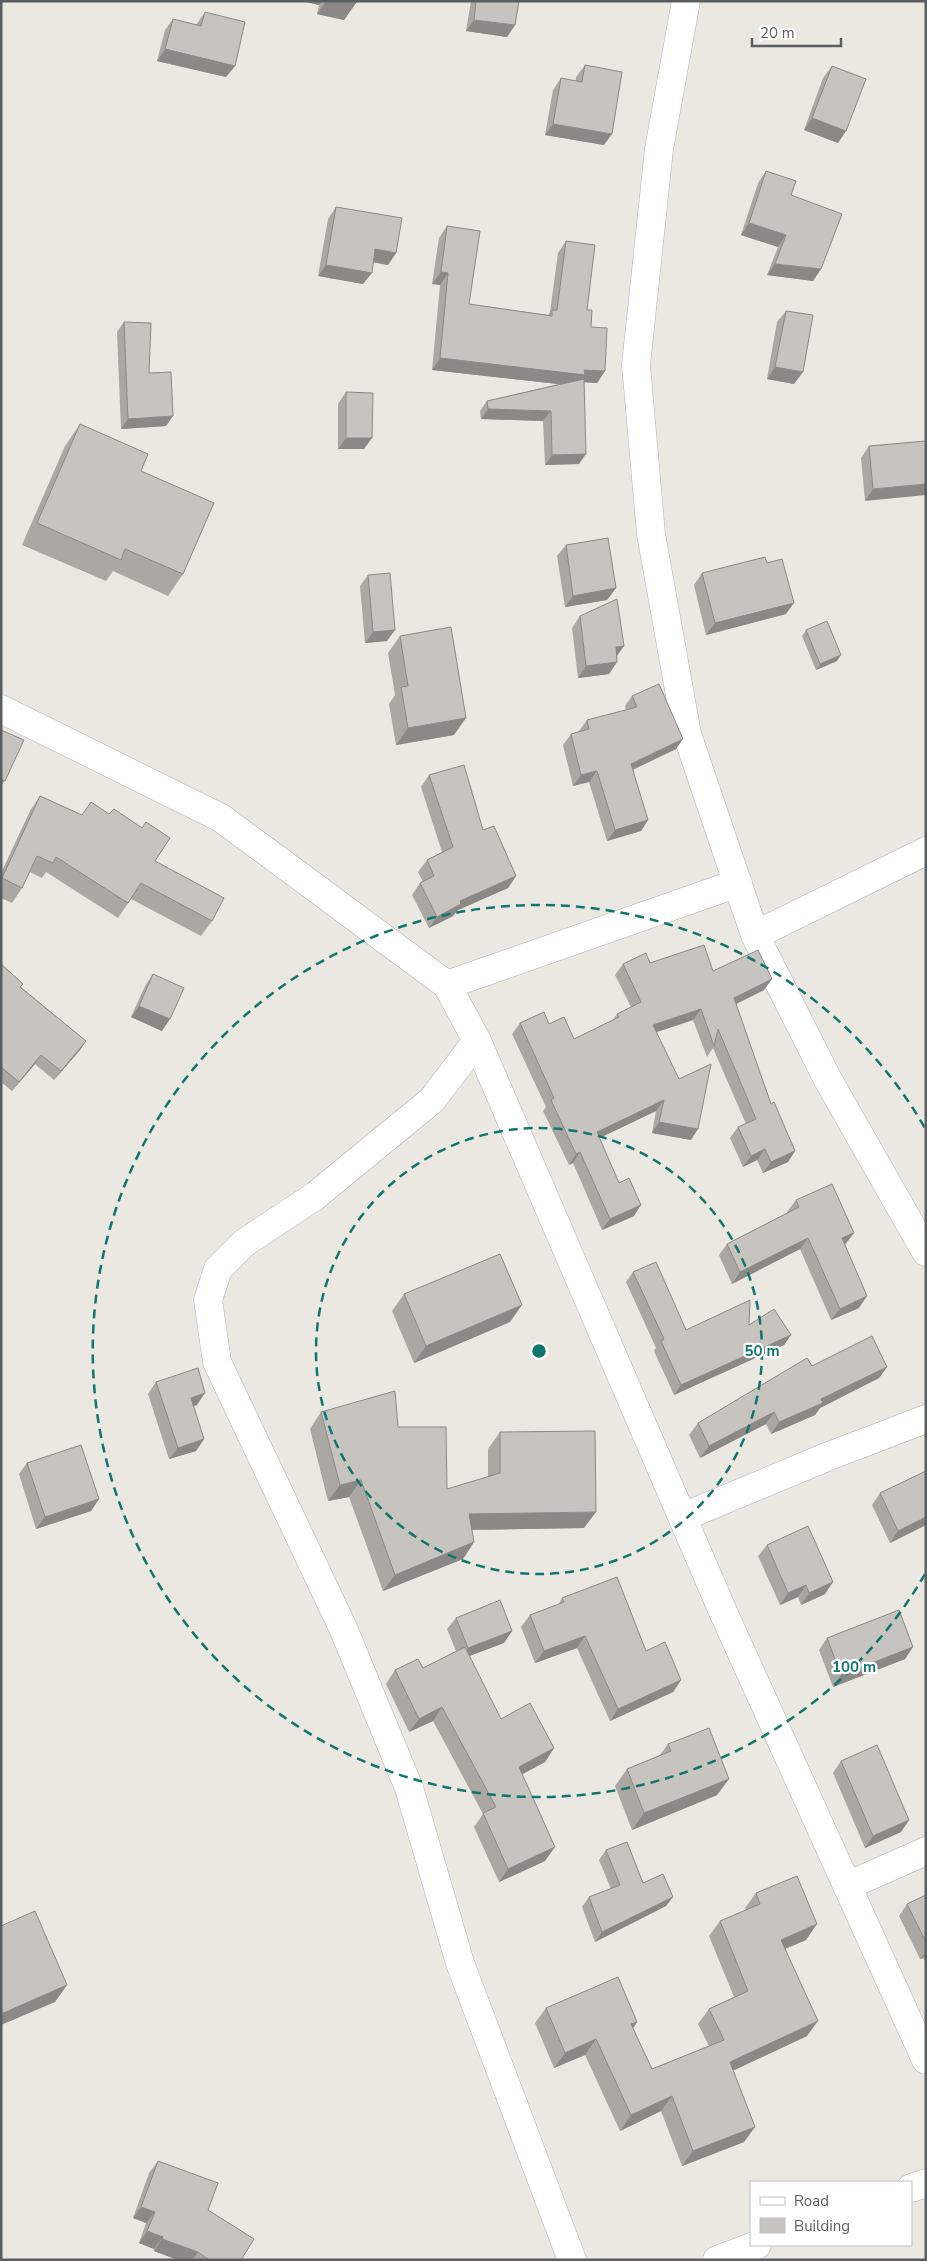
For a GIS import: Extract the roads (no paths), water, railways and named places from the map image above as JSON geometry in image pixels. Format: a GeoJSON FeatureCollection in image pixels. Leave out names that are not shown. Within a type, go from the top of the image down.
{"type":"FeatureCollection","features":[{"type":"Feature","properties":{"kind":"street"},"geometry":{"type":"LineString","coordinates":[[686,1],[659,150],[636,365],[651,534],[687,734],[756,935],[827,1078],[924,1252]]}},
{"type":"Feature","properties":{"kind":"street"},"geometry":{"type":"LineString","coordinates":[[1,709],[221,818],[447,984],[478,1041],[682,1517],[926,2060]]}},
{"type":"Feature","properties":{"kind":"street"},"geometry":{"type":"LineString","coordinates":[[756,935],[926,851]]}},
{"type":"Feature","properties":{"kind":"street"},"geometry":{"type":"LineString","coordinates":[[447,984],[738,883]]}},
{"type":"Feature","properties":{"kind":"street"},"geometry":{"type":"LineString","coordinates":[[478,1041],[432,1100],[315,1196],[244,1243],[218,1269],[208,1300],[217,1362],[343,1628],[409,1788],[460,1962],[572,2260]]}},
{"type":"Feature","properties":{"kind":"street"},"geometry":{"type":"LineString","coordinates":[[682,1517],[829,1456],[926,1419]]}},
{"type":"Feature","properties":{"kind":"street"},"geometry":{"type":"LineString","coordinates":[[847,1886],[926,1851]]}},
{"type":"Feature","properties":{"kind":"street"},"geometry":{"type":"LineString","coordinates":[[912,2188],[926,2182]]}},
{"type":"Feature","properties":{"kind":"street"},"geometry":{"type":"LineString","coordinates":[[716,2260],[754,2246]]}}]}
